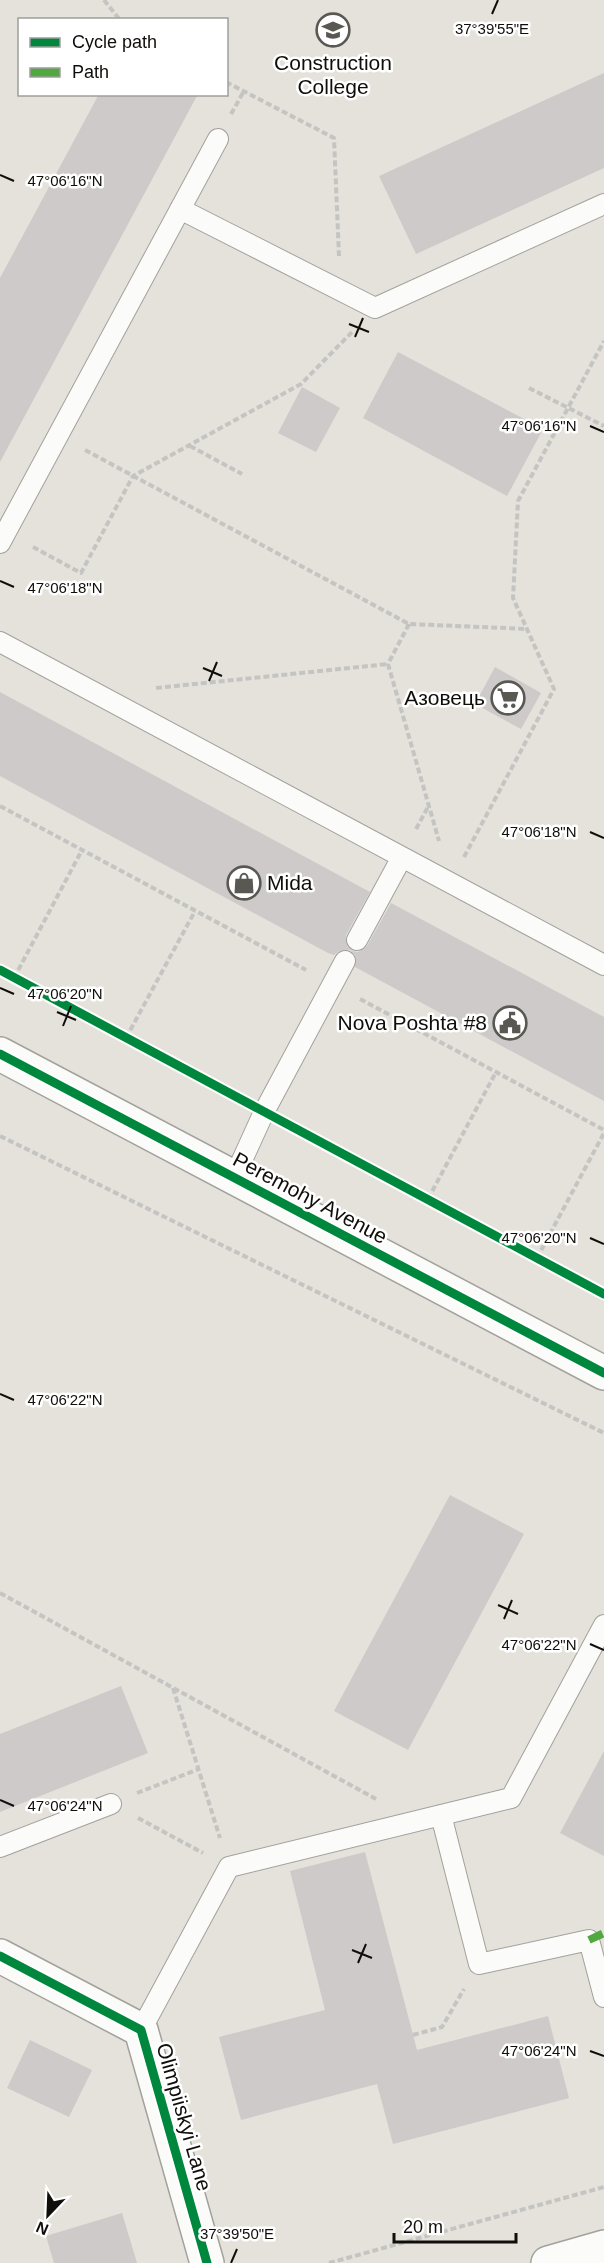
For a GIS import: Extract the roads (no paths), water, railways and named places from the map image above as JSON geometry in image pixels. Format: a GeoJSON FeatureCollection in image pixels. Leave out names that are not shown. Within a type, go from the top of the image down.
{"type":"FeatureCollection","features":[{"type":"Feature","properties":{"kind":"street","name":"Peremohy Avenue"},"geometry":{"type":"LineString","coordinates":[[0,1054],[604,1373]]}},
{"type":"Feature","properties":{"kind":"street","name":"Olimpiiskyi Lane"},"geometry":{"type":"LineString","coordinates":[[0,1956],[141,2030],[207,2263]]}},
{"type":"Feature","properties":{"kind":"street"},"geometry":{"type":"LineString","coordinates":[[548,2263],[604,2247]]}},
{"type":"Feature","properties":{"kind":"lane"},"geometry":{"type":"LineString","coordinates":[[3,538],[218,139]]}},
{"type":"Feature","properties":{"kind":"lane"},"geometry":{"type":"LineString","coordinates":[[180,209],[375,309],[604,204]]}},
{"type":"Feature","properties":{"kind":"lane"},"geometry":{"type":"LineString","coordinates":[[0,642],[604,965]]}},
{"type":"Feature","properties":{"kind":"lane"},"geometry":{"type":"LineString","coordinates":[[357,940],[402,856]]}},
{"type":"Feature","properties":{"kind":"lane"},"geometry":{"type":"LineString","coordinates":[[234,1178],[264,1112],[345,961]]}},
{"type":"Feature","properties":{"kind":"lane"},"geometry":{"type":"LineString","coordinates":[[141,2030],[229,1867],[511,1798],[604,1625]]}},
{"type":"Feature","properties":{"kind":"lane"},"geometry":{"type":"LineString","coordinates":[[0,1847],[111,1804]]}},
{"type":"Feature","properties":{"kind":"lane"},"geometry":{"type":"LineString","coordinates":[[441,1815],[479,1964],[589,1940],[604,1997]]}},
{"type":"Feature","properties":{"kind":"place","name":"Construction College"},"geometry":{"type":"Point","coordinates":[333,30]}},
{"type":"Feature","properties":{"kind":"place","name":"Азовець"},"geometry":{"type":"Point","coordinates":[508,698]}},
{"type":"Feature","properties":{"kind":"place","name":"Mida"},"geometry":{"type":"Point","coordinates":[244,883]}},
{"type":"Feature","properties":{"kind":"place","name":"Nova Poshta #8"},"geometry":{"type":"Point","coordinates":[510,1023]}}]}
